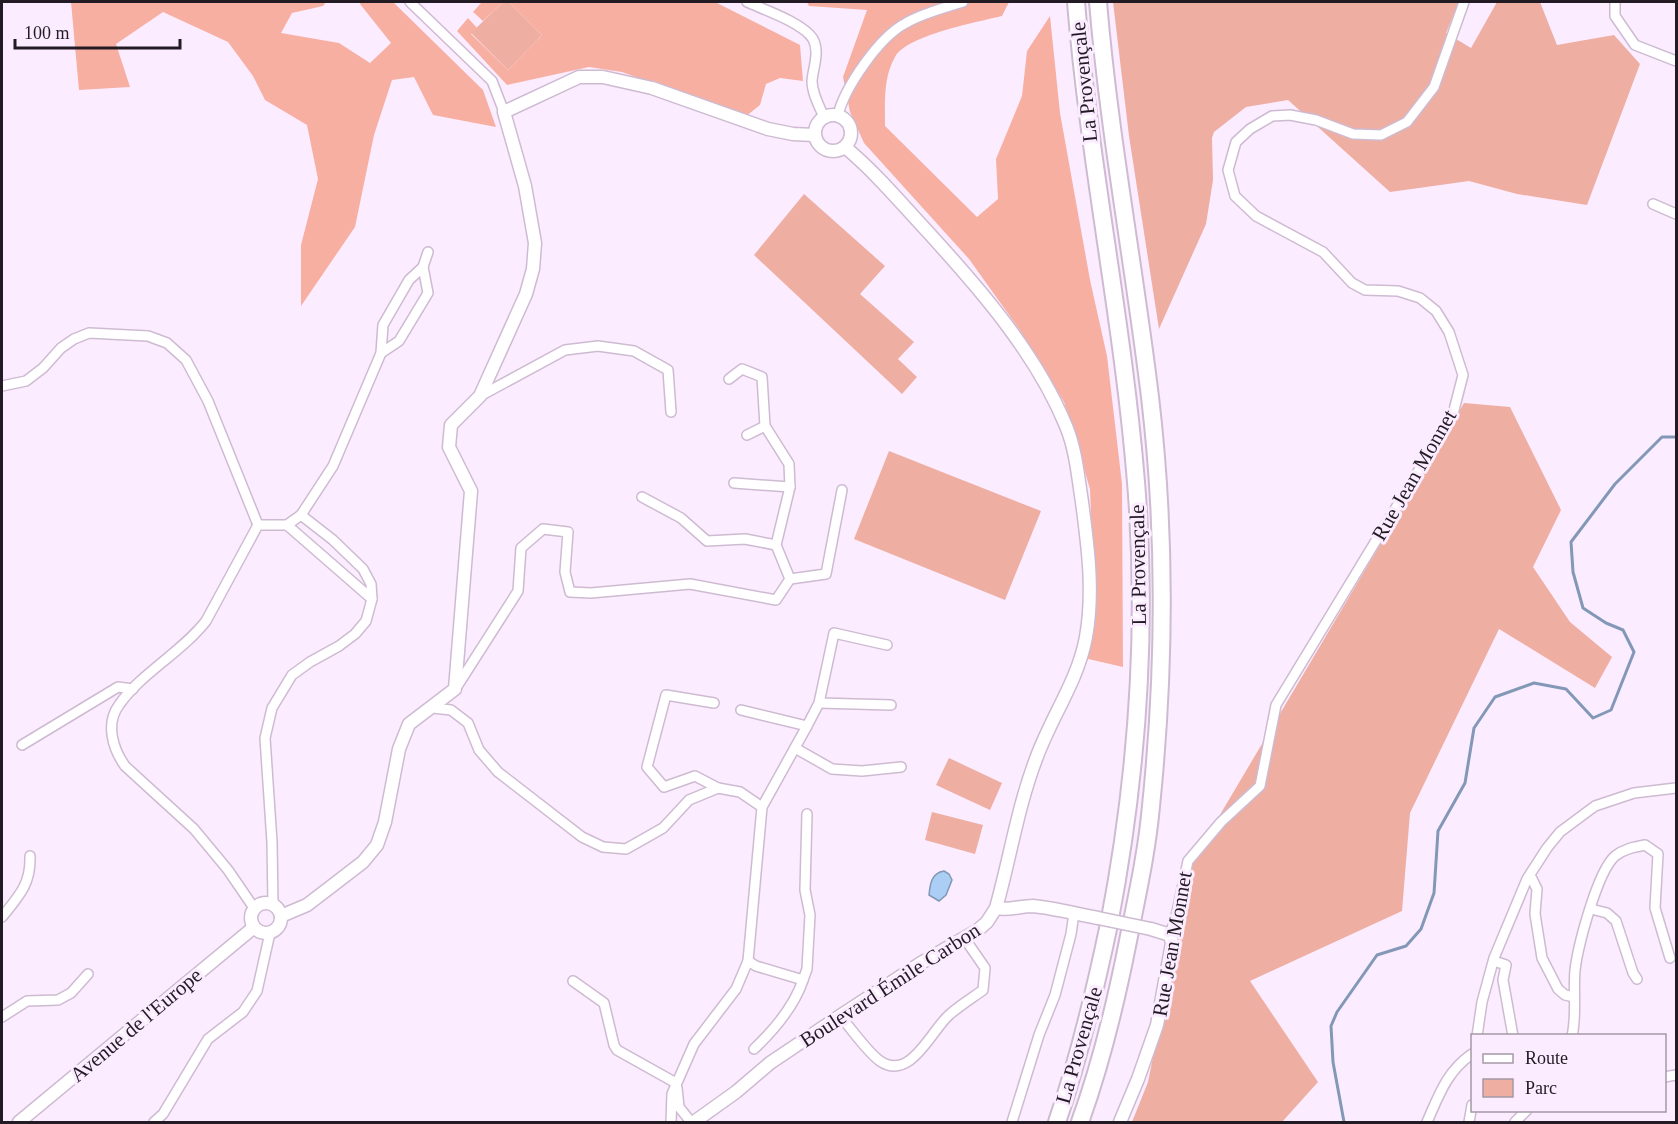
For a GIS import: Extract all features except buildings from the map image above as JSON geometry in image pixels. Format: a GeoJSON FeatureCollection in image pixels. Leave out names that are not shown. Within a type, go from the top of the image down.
{"type":"FeatureCollection","features":[{"type":"Feature","properties":{"kind":"highway","name":"La Provençale"},"geometry":{"type":"LineString","coordinates":[[1057,1122],[1096,989],[1127,818],[1137,712],[1141,593],[1136,484],[1128,392],[1091,151],[1076,2]]}},
{"type":"Feature","properties":{"kind":"highway","name":"La Provençale"},"geometry":{"type":"LineString","coordinates":[[1080,1122],[1118,992],[1148,831],[1159,711],[1163,596],[1150,399],[1116,155],[1098,2]]}},
{"type":"Feature","properties":{"kind":"street"},"geometry":{"type":"LineString","coordinates":[[410,2],[492,81],[504,112],[525,186],[535,243],[532,269],[526,294],[480,396]]}},
{"type":"Feature","properties":{"kind":"street"},"geometry":{"type":"LineString","coordinates":[[747,2],[793,23],[814,41],[816,61],[812,84],[824,117]]}},
{"type":"Feature","properties":{"kind":"street"},"geometry":{"type":"LineString","coordinates":[[838,115],[849,88],[877,47],[905,23],[963,2]]}},
{"type":"Feature","properties":{"kind":"street","name":"Rue Jean Monnet"},"geometry":{"type":"LineString","coordinates":[[1120,1122],[1142,1070],[1157,1025],[1172,944],[1170,935],[1188,861],[1221,822],[1260,786],[1276,705],[1453,414],[1463,375],[1449,332],[1436,311],[1420,298],[1398,291],[1365,290],[1352,283],[1323,252],[1256,216],[1235,196],[1228,170],[1236,142],[1250,129],[1272,116],[1290,114],[1316,120],[1353,134],[1381,135],[1407,122],[1434,87],[1464,2]]}},
{"type":"Feature","properties":{"kind":"street"},"geometry":{"type":"LineString","coordinates":[[1615,2],[1615,16],[1635,45],[1677,61]]}},
{"type":"Feature","properties":{"kind":"street"},"geometry":{"type":"LineString","coordinates":[[504,112],[579,77],[603,77],[652,88],[768,129],[814,135]]}},
{"type":"Feature","properties":{"kind":"street"},"geometry":{"type":"LineString","coordinates":[[838,115],[848,123],[851,129],[849,142],[845,147],[834,152],[828,151],[819,145],[814,135],[816,125],[824,117],[838,115]]}},
{"type":"Feature","properties":{"kind":"street"},"geometry":{"type":"LineString","coordinates":[[845,147],[888,186],[970,279],[1022,347],[1055,402],[1067,428],[1076,461],[1089,562],[1089,610],[1086,637],[1076,675],[1042,743],[1029,778],[996,908]]}},
{"type":"Feature","properties":{"kind":"street"},"geometry":{"type":"LineString","coordinates":[[1653,204],[1677,214]]}},
{"type":"Feature","properties":{"kind":"street"},"geometry":{"type":"LineString","coordinates":[[258,525],[287,525],[301,515],[333,466],[381,353],[383,325],[409,280],[423,267],[428,252]]}},
{"type":"Feature","properties":{"kind":"street"},"geometry":{"type":"LineString","coordinates":[[381,353],[399,341],[428,293],[423,267]]}},
{"type":"Feature","properties":{"kind":"street"},"geometry":{"type":"LineString","coordinates":[[2,386],[26,381],[43,368],[61,348],[89,333],[148,336],[166,343],[186,360],[204,393],[258,525]]}},
{"type":"Feature","properties":{"kind":"street"},"geometry":{"type":"LineString","coordinates":[[455,689],[471,491],[449,447],[452,425],[480,396],[565,350],[598,346],[634,351],[668,370],[671,412]]}},
{"type":"Feature","properties":{"kind":"street"},"geometry":{"type":"LineString","coordinates":[[729,379],[742,369],[762,376],[765,426],[789,464],[790,487],[776,545],[790,579]]}},
{"type":"Feature","properties":{"kind":"street"},"geometry":{"type":"LineString","coordinates":[[747,435],[765,426]]}},
{"type":"Feature","properties":{"kind":"street"},"geometry":{"type":"LineString","coordinates":[[734,483],[790,487]]}},
{"type":"Feature","properties":{"kind":"street"},"geometry":{"type":"LineString","coordinates":[[281,916],[307,905],[363,862],[377,845],[385,822],[399,749],[409,724],[455,689],[518,591],[521,548],[543,529],[568,532],[566,572],[570,592],[591,593],[690,584],[776,600],[790,579],[826,574],[842,490]]}},
{"type":"Feature","properties":{"kind":"street"},"geometry":{"type":"LineString","coordinates":[[642,497],[681,518],[708,541],[745,538],[776,545]]}},
{"type":"Feature","properties":{"kind":"street"},"geometry":{"type":"LineString","coordinates":[[273,905],[263,903],[254,908],[250,918],[253,928],[261,933],[270,933],[280,925],[281,916],[273,905],[272,842],[265,738],[272,708],[292,675],[355,634],[366,621],[372,599],[371,584],[363,569],[333,540],[301,515]]}},
{"type":"Feature","properties":{"kind":"street"},"geometry":{"type":"LineString","coordinates":[[254,908],[228,870],[194,829],[125,765],[112,743],[113,717],[118,706],[133,689],[201,628],[258,525]]}},
{"type":"Feature","properties":{"kind":"street"},"geometry":{"type":"LineString","coordinates":[[287,525],[372,599]]}},
{"type":"Feature","properties":{"kind":"street"},"geometry":{"type":"LineString","coordinates":[[671,1122],[672,1094],[694,1044],[736,989],[748,961],[762,807],[819,703],[834,633],[887,645]]}},
{"type":"Feature","properties":{"kind":"street"},"geometry":{"type":"LineString","coordinates":[[22,746],[118,687],[133,689]]}},
{"type":"Feature","properties":{"kind":"street"},"geometry":{"type":"LineString","coordinates":[[714,703],[666,695],[647,767],[664,787],[695,776],[718,788],[740,792],[762,807]]}},
{"type":"Feature","properties":{"kind":"street"},"geometry":{"type":"LineString","coordinates":[[819,703],[891,705]]}},
{"type":"Feature","properties":{"kind":"street"},"geometry":{"type":"LineString","coordinates":[[432,708],[451,710],[468,723],[480,750],[498,772],[582,837],[603,847],[626,849],[663,828],[689,800],[718,788]]}},
{"type":"Feature","properties":{"kind":"street"},"geometry":{"type":"LineString","coordinates":[[741,710],[807,726]]}},
{"type":"Feature","properties":{"kind":"street"},"geometry":{"type":"LineString","coordinates":[[795,748],[832,769],[862,771],[901,767]]}},
{"type":"Feature","properties":{"kind":"street"},"geometry":{"type":"LineString","coordinates":[[1477,1034],[1482,1002],[1494,961],[1530,875],[1547,848],[1560,832],[1595,806],[1634,793],[1677,788]]}},
{"type":"Feature","properties":{"kind":"street"},"geometry":{"type":"LineString","coordinates":[[754,1049],[770,1033],[798,994],[807,969],[810,915],[805,890],[807,814]]}},
{"type":"Feature","properties":{"kind":"street"},"geometry":{"type":"LineString","coordinates":[[1572,1034],[1575,969],[1591,909],[1603,875],[1614,857],[1629,847],[1645,845],[1658,854],[1655,908],[1670,958]]}},
{"type":"Feature","properties":{"kind":"street"},"geometry":{"type":"LineString","coordinates":[[2,917],[25,888],[30,873],[30,856]]}},
{"type":"Feature","properties":{"kind":"street"},"geometry":{"type":"LineString","coordinates":[[1530,875],[1537,889],[1535,914],[1542,958],[1558,989],[1565,995],[1574,996]]}},
{"type":"Feature","properties":{"kind":"street","name":"Boulevard Émile Carbon"},"geometry":{"type":"LineString","coordinates":[[693,1122],[736,1092],[770,1063],[921,963],[964,939],[987,922],[996,908],[1003,910],[1033,906],[1151,928],[1170,935]]}},
{"type":"Feature","properties":{"kind":"street"},"geometry":{"type":"LineString","coordinates":[[1591,909],[1607,914],[1616,921],[1637,979]]}},
{"type":"Feature","properties":{"kind":"street"},"geometry":{"type":"LineString","coordinates":[[1012,1122],[1039,1035],[1055,995],[1071,934],[1074,913]]}},
{"type":"Feature","properties":{"kind":"street","name":"Avenue de l'Europe"},"geometry":{"type":"LineString","coordinates":[[19,1122],[253,928]]}},
{"type":"Feature","properties":{"kind":"street"},"geometry":{"type":"LineString","coordinates":[[154,1122],[163,1114],[208,1039],[243,1012],[257,991],[270,933]]}},
{"type":"Feature","properties":{"kind":"street"},"geometry":{"type":"LineString","coordinates":[[840,1016],[879,1060],[890,1066],[902,1065],[916,1057],[929,1037],[948,1016],[983,990],[985,968],[964,939]]}},
{"type":"Feature","properties":{"kind":"street"},"geometry":{"type":"LineString","coordinates":[[748,961],[756,966],[803,980]]}},
{"type":"Feature","properties":{"kind":"street"},"geometry":{"type":"LineString","coordinates":[[1494,961],[1506,965],[1503,980],[1513,1034]]}},
{"type":"Feature","properties":{"kind":"street"},"geometry":{"type":"LineString","coordinates":[[2,1017],[27,1001],[58,1000],[71,993],[88,974]]}},
{"type":"Feature","properties":{"kind":"street"},"geometry":{"type":"LineString","coordinates":[[573,981],[604,1003],[614,1045],[618,1050],[676,1083]]}},
{"type":"Feature","properties":{"kind":"street"},"geometry":{"type":"LineString","coordinates":[[1427,1122],[1440,1092],[1458,1064],[1471,1055]]}},
{"type":"Feature","properties":{"kind":"street"},"geometry":{"type":"LineString","coordinates":[[676,1083],[680,1107],[693,1122]]}},
{"type":"Feature","properties":{"kind":"green space"},"geometry":{"type":"Polygon","coordinates":[[[503,2],[509,2],[542,35],[508,70],[471,33],[503,2]]]}},
{"type":"Feature","properties":{"kind":"green space"},"geometry":{"type":"Polygon","coordinates":[[[1113,2],[1459,2],[1446,33],[1471,48],[1497,2],[1540,2],[1557,45],[1614,35],[1640,64],[1587,205],[1517,194],[1469,181],[1390,192],[1288,100],[1246,107],[1214,132],[1212,138],[1213,180],[1206,224],[1159,329],[1129,136],[1113,2]]]}},
{"type":"Feature","properties":{"kind":"green space"},"geometry":{"type":"Polygon","coordinates":[[[804,194],[885,266],[860,294],[914,342],[898,359],[917,377],[902,394],[754,255],[804,194]]]}},
{"type":"Feature","properties":{"kind":"green space"},"geometry":{"type":"Polygon","coordinates":[[[1464,403],[1510,407],[1561,510],[1533,567],[1570,622],[1612,657],[1595,688],[1499,629],[1410,813],[1402,911],[1250,981],[1318,1082],[1282,1122],[1132,1122],[1148,1082],[1192,862],[1464,403]]]}},
{"type":"Feature","properties":{"kind":"green space"},"geometry":{"type":"Polygon","coordinates":[[[889,451],[1041,511],[1005,600],[854,539],[889,451]]]}},
{"type":"Feature","properties":{"kind":"green space"},"geometry":{"type":"Polygon","coordinates":[[[949,758],[1002,783],[990,810],[936,785],[949,758]]]}},
{"type":"Feature","properties":{"kind":"green space"},"geometry":{"type":"Polygon","coordinates":[[[932,812],[983,825],[975,854],[925,840],[932,812]]]}},
{"type":"Feature","properties":{"kind":"shaded area"},"geometry":{"type":"Polygon","coordinates":[[[71,2],[326,2],[323,6],[292,13],[281,33],[339,43],[370,63],[391,43],[360,4],[361,2],[393,2],[483,90],[496,127],[433,115],[414,77],[392,80],[374,135],[355,227],[301,306],[301,245],[318,179],[307,125],[265,100],[253,76],[228,42],[163,12],[116,44],[130,87],[79,90],[71,2]]]}},
{"type":"Feature","properties":{"kind":"shaded area"},"geometry":{"type":"Polygon","coordinates":[[[482,2],[503,2],[483,21],[473,12],[482,2]]]}},
{"type":"Feature","properties":{"kind":"shaded area"},"geometry":{"type":"Polygon","coordinates":[[[509,2],[715,2],[800,45],[803,81],[780,78],[766,84],[760,105],[745,117],[622,72],[589,67],[507,85],[457,31],[468,18],[477,28],[471,34],[508,70],[542,35],[509,2]]]}},
{"type":"Feature","properties":{"kind":"shaded area"},"geometry":{"type":"Polygon","coordinates":[[[807,2],[1009,2],[1002,16],[944,30],[913,42],[895,57],[888,73],[885,126],[977,217],[998,199],[996,159],[1022,96],[1027,51],[1050,16],[1060,113],[1090,280],[1107,356],[1122,484],[1123,667],[1084,658],[1094,588],[1090,489],[1064,402],[1019,329],[969,259],[864,143],[850,112],[843,77],[867,10],[809,6],[807,2]]]}},
{"type":"Feature","properties":{"kind":"water"},"geometry":{"type":"Polygon","coordinates":[[[944,871],[952,880],[946,895],[939,901],[929,895],[930,887],[936,874],[944,871]]]}},
{"type":"Feature","properties":{"kind":"waterway"},"geometry":{"type":"LineString","coordinates":[[1344,1122],[1333,1062],[1331,1026],[1337,1012],[1377,955],[1406,946],[1421,929],[1434,893],[1438,831],[1465,783],[1474,728],[1495,697],[1534,683],[1566,689],[1593,718],[1611,710],[1634,652],[1623,630],[1606,623],[1583,608],[1573,572],[1571,542],[1615,484],[1662,437],[1676,437]]}}]}
